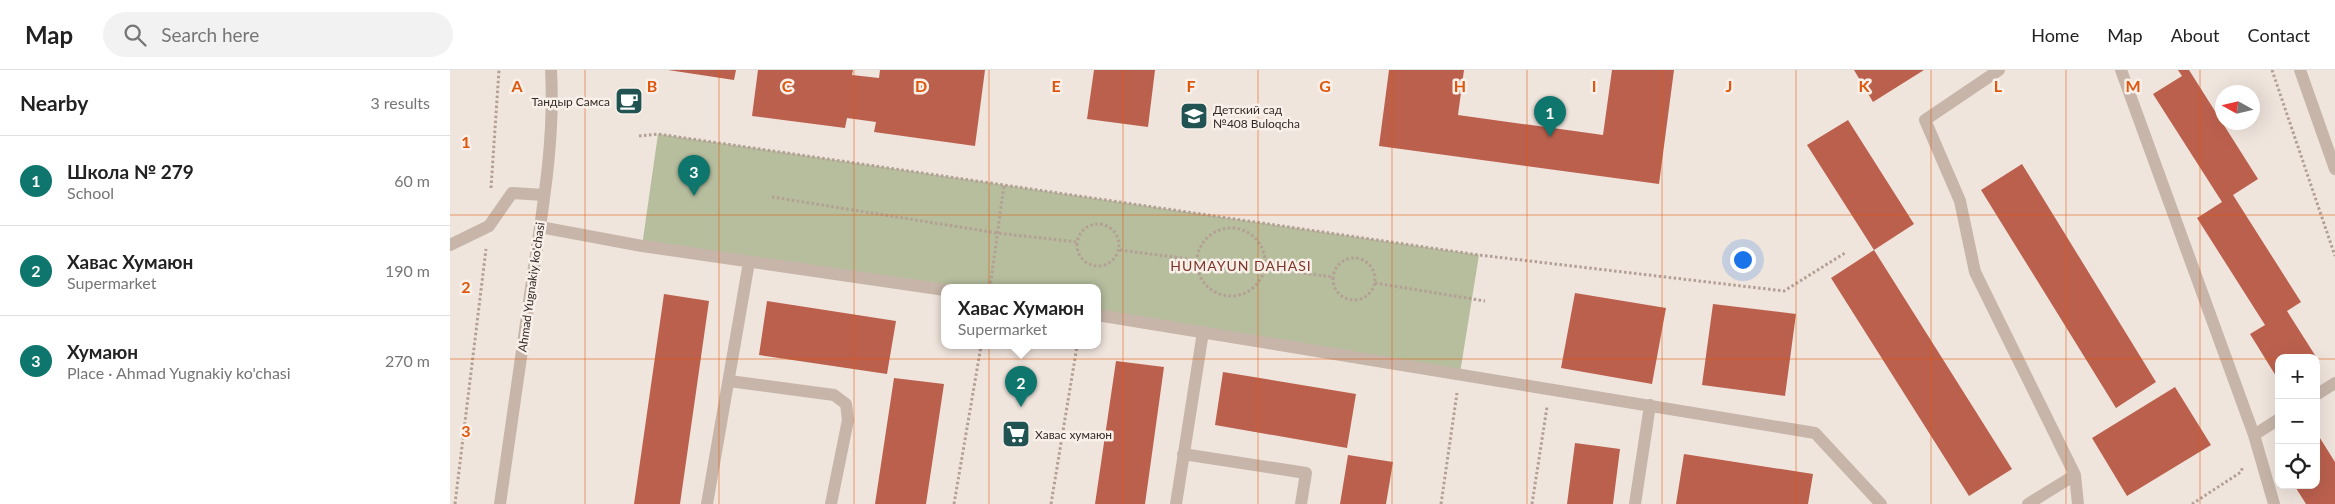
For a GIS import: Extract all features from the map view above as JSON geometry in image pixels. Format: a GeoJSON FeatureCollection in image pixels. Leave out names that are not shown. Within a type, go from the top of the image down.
{"type":"FeatureCollection","features":[{"type":"Feature","properties":{"kind":"street","name":"Ahmad Yugnakiy ko'chasi"},"geometry":{"type":"LineString","coordinates":[[500,504],[544,195],[551,125],[551,70]]}},
{"type":"Feature","properties":{"kind":"street"},"geometry":{"type":"LineString","coordinates":[[1999,70],[1925,120],[1960,201],[1975,272],[2075,475],[2078,504]]}},
{"type":"Feature","properties":{"kind":"street"},"geometry":{"type":"LineString","coordinates":[[2121,70],[2254,435],[2274,504]]}},
{"type":"Feature","properties":{"kind":"street"},"geometry":{"type":"LineString","coordinates":[[2300,70],[2335,169]]}},
{"type":"Feature","properties":{"kind":"street"},"geometry":{"type":"LineString","coordinates":[[450,245],[489,226],[512,193],[544,195]]}},
{"type":"Feature","properties":{"kind":"street"},"geometry":{"type":"LineString","coordinates":[[540,227],[642,246],[941,289]]}},
{"type":"Feature","properties":{"kind":"street"},"geometry":{"type":"LineString","coordinates":[[707,504],[749,262]]}},
{"type":"Feature","properties":{"kind":"street"},"geometry":{"type":"LineString","coordinates":[[1101,316],[1460,373],[1815,433],[1881,504]]}},
{"type":"Feature","properties":{"kind":"street"},"geometry":{"type":"LineString","coordinates":[[1176,504],[1203,332]]}},
{"type":"Feature","properties":{"kind":"street"},"geometry":{"type":"LineString","coordinates":[[729,381],[834,395],[846,404],[848,420],[832,504]]}},
{"type":"Feature","properties":{"kind":"street"},"geometry":{"type":"LineString","coordinates":[[2320,392],[2335,383]]}},
{"type":"Feature","properties":{"kind":"street"},"geometry":{"type":"LineString","coordinates":[[1635,504],[1650,405]]}},
{"type":"Feature","properties":{"kind":"street"},"geometry":{"type":"LineString","coordinates":[[2254,435],[2275,422]]}},
{"type":"Feature","properties":{"kind":"street"},"geometry":{"type":"LineString","coordinates":[[1183,454],[1306,473],[1301,504]]}},
{"type":"Feature","properties":{"kind":"street"},"geometry":{"type":"LineString","coordinates":[[2028,504],[2075,475]]}},
{"type":"Feature","properties":{"kind":"path"},"geometry":{"type":"LineString","coordinates":[[455,504],[489,226],[498,70]]}},
{"type":"Feature","properties":{"kind":"path"},"geometry":{"type":"LineString","coordinates":[[2272,70],[2335,256]]}},
{"type":"Feature","properties":{"kind":"path"},"geometry":{"type":"LineString","coordinates":[[639,136],[658,134],[1478,255],[1784,291],[1845,253]]}},
{"type":"Feature","properties":{"kind":"path"},"geometry":{"type":"LineString","coordinates":[[991,284],[1004,185]]}},
{"type":"Feature","properties":{"kind":"path"},"geometry":{"type":"LineString","coordinates":[[772,197],[997,233],[1078,242]]}},
{"type":"Feature","properties":{"kind":"path"},"geometry":{"type":"LineString","coordinates":[[1102,223],[1111,227],[1118,236],[1120,250],[1114,260],[1102,267],[1091,266],[1082,260],[1076,247],[1079,235],[1088,226],[1102,223]]}},
{"type":"Feature","properties":{"kind":"path"},"geometry":{"type":"LineString","coordinates":[[1236,228],[1248,233],[1257,241],[1264,254],[1264,268],[1260,279],[1252,289],[1242,294],[1231,296],[1220,294],[1209,288],[1201,280],[1197,268],[1197,260],[1202,244],[1210,235],[1222,229],[1236,228]]}},
{"type":"Feature","properties":{"kind":"path"},"geometry":{"type":"LineString","coordinates":[[1120,250],[1197,260]]}},
{"type":"Feature","properties":{"kind":"path"},"geometry":{"type":"LineString","coordinates":[[1358,257],[1367,261],[1374,270],[1375,283],[1370,294],[1358,300],[1346,300],[1338,293],[1333,277],[1335,268],[1344,260],[1358,257]]}},
{"type":"Feature","properties":{"kind":"path"},"geometry":{"type":"LineString","coordinates":[[1264,268],[1333,277]]}},
{"type":"Feature","properties":{"kind":"path"},"geometry":{"type":"LineString","coordinates":[[1375,283],[1485,301]]}},
{"type":"Feature","properties":{"kind":"path"},"geometry":{"type":"LineString","coordinates":[[954,504],[980,349]]}},
{"type":"Feature","properties":{"kind":"path"},"geometry":{"type":"LineString","coordinates":[[1051,504],[1077,349]]}},
{"type":"Feature","properties":{"kind":"path"},"geometry":{"type":"LineString","coordinates":[[1441,504],[1460,373]]}},
{"type":"Feature","properties":{"kind":"path"},"geometry":{"type":"LineString","coordinates":[[1532,504],[1550,389]]}},
{"type":"Feature","properties":{"kind":"path"},"geometry":{"type":"LineString","coordinates":[[2192,504],[2240,472],[2254,435]]}},
{"type":"Feature","properties":{"kind":"green space"},"geometry":{"type":"Polygon","coordinates":[[[658,134],[1479,255],[1460,373],[1101,316],[1101,284],[941,284],[941,287],[642,246],[658,134]]]}},
{"type":"Feature","properties":{"kind":"building"},"geometry":{"type":"Polygon","coordinates":[[[668,70],[736,70],[734,80],[668,70]]]}},
{"type":"Feature","properties":{"kind":"building"},"geometry":{"type":"Polygon","coordinates":[[[758,70],[853,70],[852,75],[879,78],[880,70],[985,70],[975,146],[874,132],[876,122],[847,118],[845,128],[752,116],[758,70]]]}},
{"type":"Feature","properties":{"kind":"building"},"geometry":{"type":"Polygon","coordinates":[[[1094,70],[1155,70],[1148,127],[1087,119],[1094,70]]]}},
{"type":"Feature","properties":{"kind":"building"},"geometry":{"type":"Polygon","coordinates":[[[1389,70],[1464,70],[1458,115],[1603,135],[1612,70],[1674,70],[1659,184],[1379,146],[1389,70]]]}},
{"type":"Feature","properties":{"kind":"building"},"geometry":{"type":"Polygon","coordinates":[[[1854,70],[1924,70],[1873,102],[1854,70]]]}},
{"type":"Feature","properties":{"kind":"building"},"geometry":{"type":"Polygon","coordinates":[[[2178,70],[2189,70],[2215,111],[2215,130],[2227,130],[2258,179],[2233,195],[2301,302],[2287,311],[2314,354],[2275,354],[2275,375],[2250,334],[2265,325],[2197,218],[2222,202],[2153,94],[2182,76],[2178,70]]]}},
{"type":"Feature","properties":{"kind":"building"},"geometry":{"type":"Polygon","coordinates":[[[1848,120],[1914,224],[1874,250],[1807,145],[1848,120]]]}},
{"type":"Feature","properties":{"kind":"building"},"geometry":{"type":"Polygon","coordinates":[[[2022,164],[2156,382],[2116,408],[1981,190],[2022,164]]]}},
{"type":"Feature","properties":{"kind":"building"},"geometry":{"type":"Polygon","coordinates":[[[1874,250],[2012,469],[1969,496],[1831,278],[1874,250]]]}},
{"type":"Feature","properties":{"kind":"building"},"geometry":{"type":"Polygon","coordinates":[[[1575,293],[1666,308],[1652,384],[1561,368],[1575,293]]]}},
{"type":"Feature","properties":{"kind":"building"},"geometry":{"type":"Polygon","coordinates":[[[664,294],[709,301],[680,504],[634,504],[664,294]]]}},
{"type":"Feature","properties":{"kind":"building"},"geometry":{"type":"Polygon","coordinates":[[[767,301],[896,321],[887,374],[759,355],[767,301]]]}},
{"type":"Feature","properties":{"kind":"building"},"geometry":{"type":"Polygon","coordinates":[[[1713,304],[1796,314],[1785,396],[1702,385],[1713,304]]]}},
{"type":"Feature","properties":{"kind":"building"},"geometry":{"type":"Polygon","coordinates":[[[1116,361],[1164,367],[1145,504],[1095,504],[1116,361]]]}},
{"type":"Feature","properties":{"kind":"building"},"geometry":{"type":"Polygon","coordinates":[[[1223,372],[1356,394],[1347,448],[1215,425],[1223,372]]]}},
{"type":"Feature","properties":{"kind":"building"},"geometry":{"type":"Polygon","coordinates":[[[894,378],[944,384],[926,504],[875,504],[894,378]]]}},
{"type":"Feature","properties":{"kind":"building"},"geometry":{"type":"Polygon","coordinates":[[[2175,387],[2211,445],[2127,496],[2092,438],[2175,387]]]}},
{"type":"Feature","properties":{"kind":"building"},"geometry":{"type":"Polygon","coordinates":[[[2320,438],[2335,462],[2335,504],[2306,504],[2297,489],[2320,489],[2320,438]]]}},
{"type":"Feature","properties":{"kind":"building"},"geometry":{"type":"Polygon","coordinates":[[[1575,443],[1620,449],[1613,504],[1567,504],[1575,443]]]}},
{"type":"Feature","properties":{"kind":"building"},"geometry":{"type":"Polygon","coordinates":[[[1684,454],[1813,474],[1808,504],[1676,504],[1684,454]]]}},
{"type":"Feature","properties":{"kind":"building"},"geometry":{"type":"Polygon","coordinates":[[[1348,455],[1393,462],[1386,504],[1340,504],[1348,455]]]}},
{"type":"Feature","properties":{"kind":"place","name":"Тандыр Самса"},"geometry":{"type":"Point","coordinates":[629,101]}},
{"type":"Feature","properties":{"kind":"place","name":"Детский сад №408 Buloqcha"},"geometry":{"type":"Point","coordinates":[1194,116]}},
{"type":"Feature","properties":{"kind":"place","name":"Школа № 279"},"geometry":{"type":"Point","coordinates":[1550,137]}},
{"type":"Feature","properties":{"kind":"place","name":"Хумаюн"},"geometry":{"type":"Point","coordinates":[694,196]}},
{"type":"Feature","properties":{"kind":"place","name":"Хавас Хумаюн"},"geometry":{"type":"Point","coordinates":[1021,407]}},
{"type":"Feature","properties":{"kind":"place","name":"Хавас хумаюн"},"geometry":{"type":"Point","coordinates":[1016,434]}},
{"type":"Feature","properties":{"kind":"district","name":"HUMAYUN DAHASI"},"geometry":{"type":"Point","coordinates":[1241,265]}}]}
